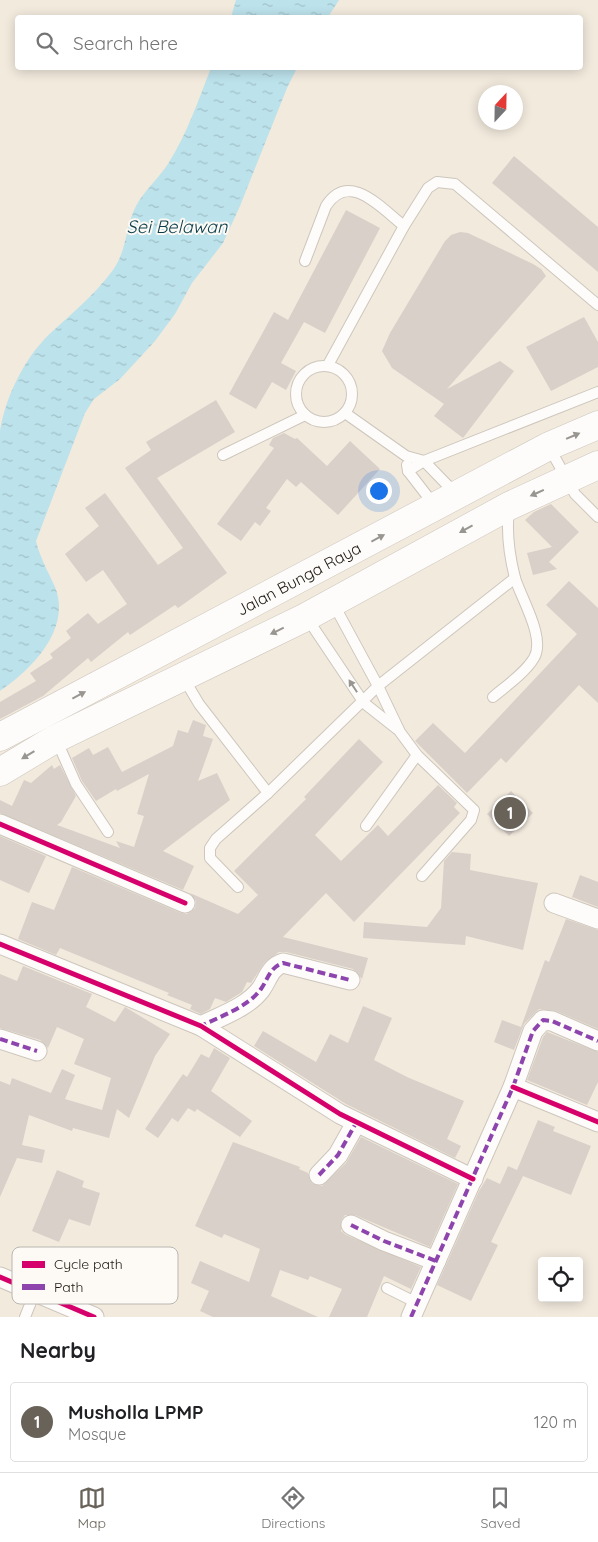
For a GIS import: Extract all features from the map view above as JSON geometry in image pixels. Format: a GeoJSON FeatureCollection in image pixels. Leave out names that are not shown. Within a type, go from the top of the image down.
{"type":"FeatureCollection","features":[{"type":"Feature","properties":{"kind":"main road","name":"Jalan Bunga Raya"},"geometry":{"type":"LineString","coordinates":[[0,772],[46,728],[140,662],[447,502],[549,446],[598,425]]}},
{"type":"Feature","properties":{"kind":"main road","name":"Jalan Bunga Raya"},"geometry":{"type":"LineString","coordinates":[[0,736],[46,728],[183,677],[306,617],[509,506],[598,465]]}},
{"type":"Feature","properties":{"kind":"street"},"geometry":{"type":"LineString","coordinates":[[0,824],[184,903]]}},
{"type":"Feature","properties":{"kind":"street"},"geometry":{"type":"LineString","coordinates":[[554,903],[598,920]]}},
{"type":"Feature","properties":{"kind":"street"},"geometry":{"type":"LineString","coordinates":[[0,944],[201,1026],[356,1123],[472,1179]]}},
{"type":"Feature","properties":{"kind":"street"},"geometry":{"type":"LineString","coordinates":[[201,1026],[240,1007],[260,991],[272,970],[283,963],[350,980]]}},
{"type":"Feature","properties":{"kind":"street"},"geometry":{"type":"LineString","coordinates":[[414,1310],[513,1087],[533,1031],[543,1020],[552,1021],[598,1041]]}},
{"type":"Feature","properties":{"kind":"street"},"geometry":{"type":"LineString","coordinates":[[0,1039],[37,1051]]}},
{"type":"Feature","properties":{"kind":"street"},"geometry":{"type":"LineString","coordinates":[[513,1087],[598,1122]]}},
{"type":"Feature","properties":{"kind":"street"},"geometry":{"type":"LineString","coordinates":[[319,1175],[338,1155],[356,1123]]}},
{"type":"Feature","properties":{"kind":"street"},"geometry":{"type":"LineString","coordinates":[[351,1225],[384,1241],[436,1261]]}},
{"type":"Feature","properties":{"kind":"street"},"geometry":{"type":"LineString","coordinates":[[0,1277],[12,1282]]}},
{"type":"Feature","properties":{"kind":"street"},"geometry":{"type":"LineString","coordinates":[[63,1304],[94,1317]]}},
{"type":"Feature","properties":{"kind":"lane"},"geometry":{"type":"LineString","coordinates":[[328,365],[404,226],[428,188],[437,182],[455,184],[598,305]]}},
{"type":"Feature","properties":{"kind":"lane"},"geometry":{"type":"LineString","coordinates":[[305,261],[326,206],[330,199],[345,189],[352,190],[368,198],[404,226]]}},
{"type":"Feature","properties":{"kind":"lane"},"geometry":{"type":"LineString","coordinates":[[328,365],[340,370],[350,381],[353,394],[341,418],[319,423],[300,411],[296,400],[298,382],[310,369],[328,365]]}},
{"type":"Feature","properties":{"kind":"lane"},"geometry":{"type":"LineString","coordinates":[[408,471],[424,462],[598,392]]}},
{"type":"Feature","properties":{"kind":"lane"},"geometry":{"type":"LineString","coordinates":[[345,413],[406,456],[424,462],[447,502]]}},
{"type":"Feature","properties":{"kind":"lane"},"geometry":{"type":"LineString","coordinates":[[223,456],[305,415]]}},
{"type":"Feature","properties":{"kind":"lane"},"geometry":{"type":"LineString","coordinates":[[549,446],[566,481],[575,494],[598,517]]}},
{"type":"Feature","properties":{"kind":"lane"},"geometry":{"type":"LineString","coordinates":[[406,456],[408,471],[447,502]]}},
{"type":"Feature","properties":{"kind":"lane"},"geometry":{"type":"LineString","coordinates":[[493,698],[535,657],[537,640],[535,627],[529,617],[515,578],[506,533],[509,506]]}},
{"type":"Feature","properties":{"kind":"lane"},"geometry":{"type":"LineString","coordinates":[[238,887],[210,858],[210,848],[216,839],[364,703],[378,686],[515,578]]}},
{"type":"Feature","properties":{"kind":"lane"},"geometry":{"type":"LineString","coordinates":[[338,600],[339,614],[378,686],[400,732],[417,755],[474,810],[471,820],[422,876]]}},
{"type":"Feature","properties":{"kind":"lane"},"geometry":{"type":"LineString","coordinates":[[306,617],[364,703],[400,732]]}},
{"type":"Feature","properties":{"kind":"lane"},"geometry":{"type":"LineString","coordinates":[[183,677],[199,704],[268,793]]}},
{"type":"Feature","properties":{"kind":"lane"},"geometry":{"type":"LineString","coordinates":[[46,728],[76,784],[108,832]]}},
{"type":"Feature","properties":{"kind":"lane"},"geometry":{"type":"LineString","coordinates":[[366,826],[417,755]]}},
{"type":"Feature","properties":{"kind":"lane"},"geometry":{"type":"LineString","coordinates":[[387,1288],[414,1310]]}},
{"type":"Feature","properties":{"kind":"lane"},"geometry":{"type":"LineString","coordinates":[[25,1317],[30,1304]]}},
{"type":"Feature","properties":{"kind":"water"},"geometry":{"type":"Polygon","coordinates":[[[236,0],[339,0],[329,15],[232,15],[236,0]]]}},
{"type":"Feature","properties":{"kind":"water","name":"Sei Belawan"},"geometry":{"type":"Polygon","coordinates":[[[210,70],[296,70],[223,243],[192,283],[175,314],[155,341],[120,379],[94,399],[85,413],[36,541],[55,587],[59,603],[58,618],[46,647],[36,660],[0,691],[0,431],[7,403],[19,375],[35,350],[93,294],[113,270],[124,246],[132,214],[136,206],[175,153],[192,117],[210,70]]]}},
{"type":"Feature","properties":{"kind":"building"},"geometry":{"type":"Polygon","coordinates":[[[514,156],[598,227],[598,272],[492,183],[514,156]]]}},
{"type":"Feature","properties":{"kind":"building"},"geometry":{"type":"Polygon","coordinates":[[[346,210],[380,228],[325,333],[304,322],[281,363],[296,371],[286,390],[272,382],[256,409],[229,394],[274,312],[288,320],[346,210]]]}},
{"type":"Feature","properties":{"kind":"building"},"geometry":{"type":"Polygon","coordinates":[[[460,232],[468,233],[533,264],[541,269],[546,276],[447,389],[500,361],[514,371],[463,438],[434,416],[444,404],[392,368],[382,351],[390,333],[445,241],[451,235],[460,232]]]}},
{"type":"Feature","properties":{"kind":"building"},"geometry":{"type":"Polygon","coordinates":[[[584,317],[598,342],[598,367],[551,391],[526,347],[584,317]]]}},
{"type":"Feature","properties":{"kind":"building"},"geometry":{"type":"Polygon","coordinates":[[[216,400],[235,432],[157,478],[227,573],[178,608],[175,605],[130,635],[128,632],[91,662],[88,658],[43,696],[0,719],[0,702],[36,681],[30,673],[53,658],[50,654],[71,638],[66,631],[88,613],[98,624],[127,604],[103,570],[86,582],[65,554],[99,526],[85,508],[105,493],[158,565],[183,548],[125,468],[151,450],[146,442],[216,400]]]}},
{"type":"Feature","properties":{"kind":"building"},"geometry":{"type":"Polygon","coordinates":[[[284,433],[295,439],[297,438],[327,466],[350,441],[380,469],[338,515],[301,482],[296,487],[287,479],[266,508],[271,511],[260,526],[255,522],[241,541],[217,524],[274,448],[269,445],[273,438],[284,433]]]}},
{"type":"Feature","properties":{"kind":"building"},"geometry":{"type":"Polygon","coordinates":[[[551,504],[579,532],[549,562],[557,569],[533,575],[527,553],[552,547],[525,520],[534,512],[551,504]]]}},
{"type":"Feature","properties":{"kind":"building"},"geometry":{"type":"Polygon","coordinates":[[[569,581],[598,608],[598,703],[579,685],[506,763],[501,758],[467,793],[415,741],[433,723],[465,753],[577,634],[546,605],[569,581]]]}},
{"type":"Feature","properties":{"kind":"building"},"geometry":{"type":"Polygon","coordinates":[[[193,720],[206,725],[203,736],[213,739],[198,781],[217,773],[230,800],[163,851],[194,866],[183,890],[0,813],[0,800],[12,806],[24,780],[31,783],[52,765],[54,769],[60,765],[76,796],[61,822],[57,825],[120,848],[116,841],[134,847],[144,816],[137,814],[149,774],[117,791],[116,789],[96,801],[82,781],[72,758],[89,748],[93,755],[108,747],[122,772],[173,746],[178,730],[188,733],[193,720]]]}},
{"type":"Feature","properties":{"kind":"building"},"geometry":{"type":"Polygon","coordinates":[[[359,739],[383,762],[315,835],[341,861],[378,825],[388,836],[438,785],[457,803],[454,807],[460,813],[354,922],[326,893],[283,937],[368,958],[362,979],[353,969],[286,952],[279,952],[264,963],[251,983],[247,982],[242,992],[226,1002],[215,998],[210,1009],[201,1014],[190,1009],[192,1005],[167,995],[169,993],[60,948],[56,955],[18,939],[32,902],[54,910],[72,867],[181,913],[187,914],[195,908],[196,901],[190,893],[238,914],[258,895],[234,871],[306,799],[304,797],[359,739]]]}},
{"type":"Feature","properties":{"kind":"building"},"geometry":{"type":"Polygon","coordinates":[[[511,791],[533,813],[509,836],[487,814],[511,791]]]}},
{"type":"Feature","properties":{"kind":"building"},"geometry":{"type":"Polygon","coordinates":[[[0,836],[46,856],[29,893],[0,880],[0,836]]]}},
{"type":"Feature","properties":{"kind":"building"},"geometry":{"type":"Polygon","coordinates":[[[452,852],[471,854],[470,870],[538,883],[523,950],[466,936],[465,945],[363,938],[364,922],[427,927],[441,908],[444,861],[452,852]]]}},
{"type":"Feature","properties":{"kind":"building"},"geometry":{"type":"Polygon","coordinates":[[[580,875],[598,882],[598,907],[572,897],[580,875]]]}},
{"type":"Feature","properties":{"kind":"building"},"geometry":{"type":"Polygon","coordinates":[[[566,919],[598,930],[598,1029],[556,1011],[539,1009],[524,1024],[514,1050],[494,1042],[502,1020],[521,1027],[545,960],[549,962],[566,919]]]}},
{"type":"Feature","properties":{"kind":"building"},"geometry":{"type":"Polygon","coordinates":[[[23,966],[92,994],[86,1007],[115,1022],[125,1007],[170,1034],[155,1056],[129,1118],[117,1109],[109,1138],[73,1128],[72,1131],[29,1115],[22,1145],[45,1150],[42,1163],[17,1158],[0,1197],[0,1081],[10,1085],[12,1078],[51,1093],[62,1069],[75,1075],[65,1099],[102,1110],[111,1078],[74,1064],[84,1039],[57,1027],[48,1048],[40,1040],[0,1028],[0,974],[17,981],[23,966]]]}},
{"type":"Feature","properties":{"kind":"building"},"geometry":{"type":"Polygon","coordinates":[[[363,1006],[392,1018],[374,1060],[407,1077],[464,1101],[447,1139],[461,1146],[455,1158],[346,1104],[254,1046],[263,1031],[316,1062],[330,1034],[348,1043],[363,1006]]]}},
{"type":"Feature","properties":{"kind":"building"},"geometry":{"type":"Polygon","coordinates":[[[547,1032],[598,1052],[598,1082],[587,1105],[527,1080],[543,1037],[547,1032]]]}},
{"type":"Feature","properties":{"kind":"building"},"geometry":{"type":"Polygon","coordinates":[[[214,1048],[230,1058],[211,1091],[252,1121],[240,1137],[197,1109],[195,1112],[188,1108],[178,1122],[172,1118],[158,1138],[145,1129],[183,1074],[187,1077],[201,1054],[209,1058],[214,1048]]]}},
{"type":"Feature","properties":{"kind":"building"},"geometry":{"type":"Polygon","coordinates":[[[538,1120],[555,1127],[553,1131],[591,1146],[571,1195],[523,1176],[491,1242],[498,1245],[471,1301],[437,1285],[479,1191],[487,1178],[500,1184],[508,1166],[517,1170],[538,1120]]]}},
{"type":"Feature","properties":{"kind":"building"},"geometry":{"type":"Polygon","coordinates":[[[361,1137],[458,1184],[430,1247],[355,1215],[345,1215],[341,1221],[341,1231],[346,1235],[421,1267],[411,1289],[384,1276],[367,1317],[329,1317],[342,1289],[310,1276],[308,1280],[280,1270],[271,1296],[318,1317],[213,1317],[200,1311],[209,1291],[191,1283],[200,1261],[249,1282],[260,1249],[224,1234],[222,1238],[195,1226],[233,1142],[300,1167],[299,1169],[308,1173],[312,1183],[322,1186],[346,1163],[361,1137]]]}},
{"type":"Feature","properties":{"kind":"building"},"geometry":{"type":"Polygon","coordinates":[[[57,1170],[84,1181],[82,1187],[100,1193],[90,1226],[69,1219],[59,1242],[32,1231],[57,1170]]]}},
{"type":"Feature","properties":{"kind":"marked path"},"geometry":{"type":"LineString","coordinates":[[203,1027],[201,1026],[249,1001],[261,989],[272,970],[283,963],[350,980]]}},
{"type":"Feature","properties":{"kind":"marked path"},"geometry":{"type":"LineString","coordinates":[[411,1317],[513,1087],[533,1031],[543,1020],[552,1021],[598,1041]]}},
{"type":"Feature","properties":{"kind":"marked path"},"geometry":{"type":"LineString","coordinates":[[0,1039],[37,1051]]}},
{"type":"Feature","properties":{"kind":"marked path"},"geometry":{"type":"LineString","coordinates":[[319,1175],[338,1155],[356,1123]]}},
{"type":"Feature","properties":{"kind":"marked path"},"geometry":{"type":"LineString","coordinates":[[351,1225],[384,1241],[436,1261]]}},
{"type":"Feature","properties":{"kind":"cycle path"},"geometry":{"type":"LineString","coordinates":[[0,824],[185,903]]}},
{"type":"Feature","properties":{"kind":"cycle path"},"geometry":{"type":"LineString","coordinates":[[0,944],[201,1026],[340,1114],[473,1179]]}},
{"type":"Feature","properties":{"kind":"cycle path"},"geometry":{"type":"LineString","coordinates":[[513,1087],[598,1122]]}},
{"type":"Feature","properties":{"kind":"cycle path"},"geometry":{"type":"LineString","coordinates":[[0,1277],[12,1282]]}},
{"type":"Feature","properties":{"kind":"cycle path"},"geometry":{"type":"LineString","coordinates":[[63,1304],[94,1317]]}},
{"type":"Feature","properties":{"kind":"place","name":"Musholla LPMP"},"geometry":{"type":"Point","coordinates":[510,813]}}]}
